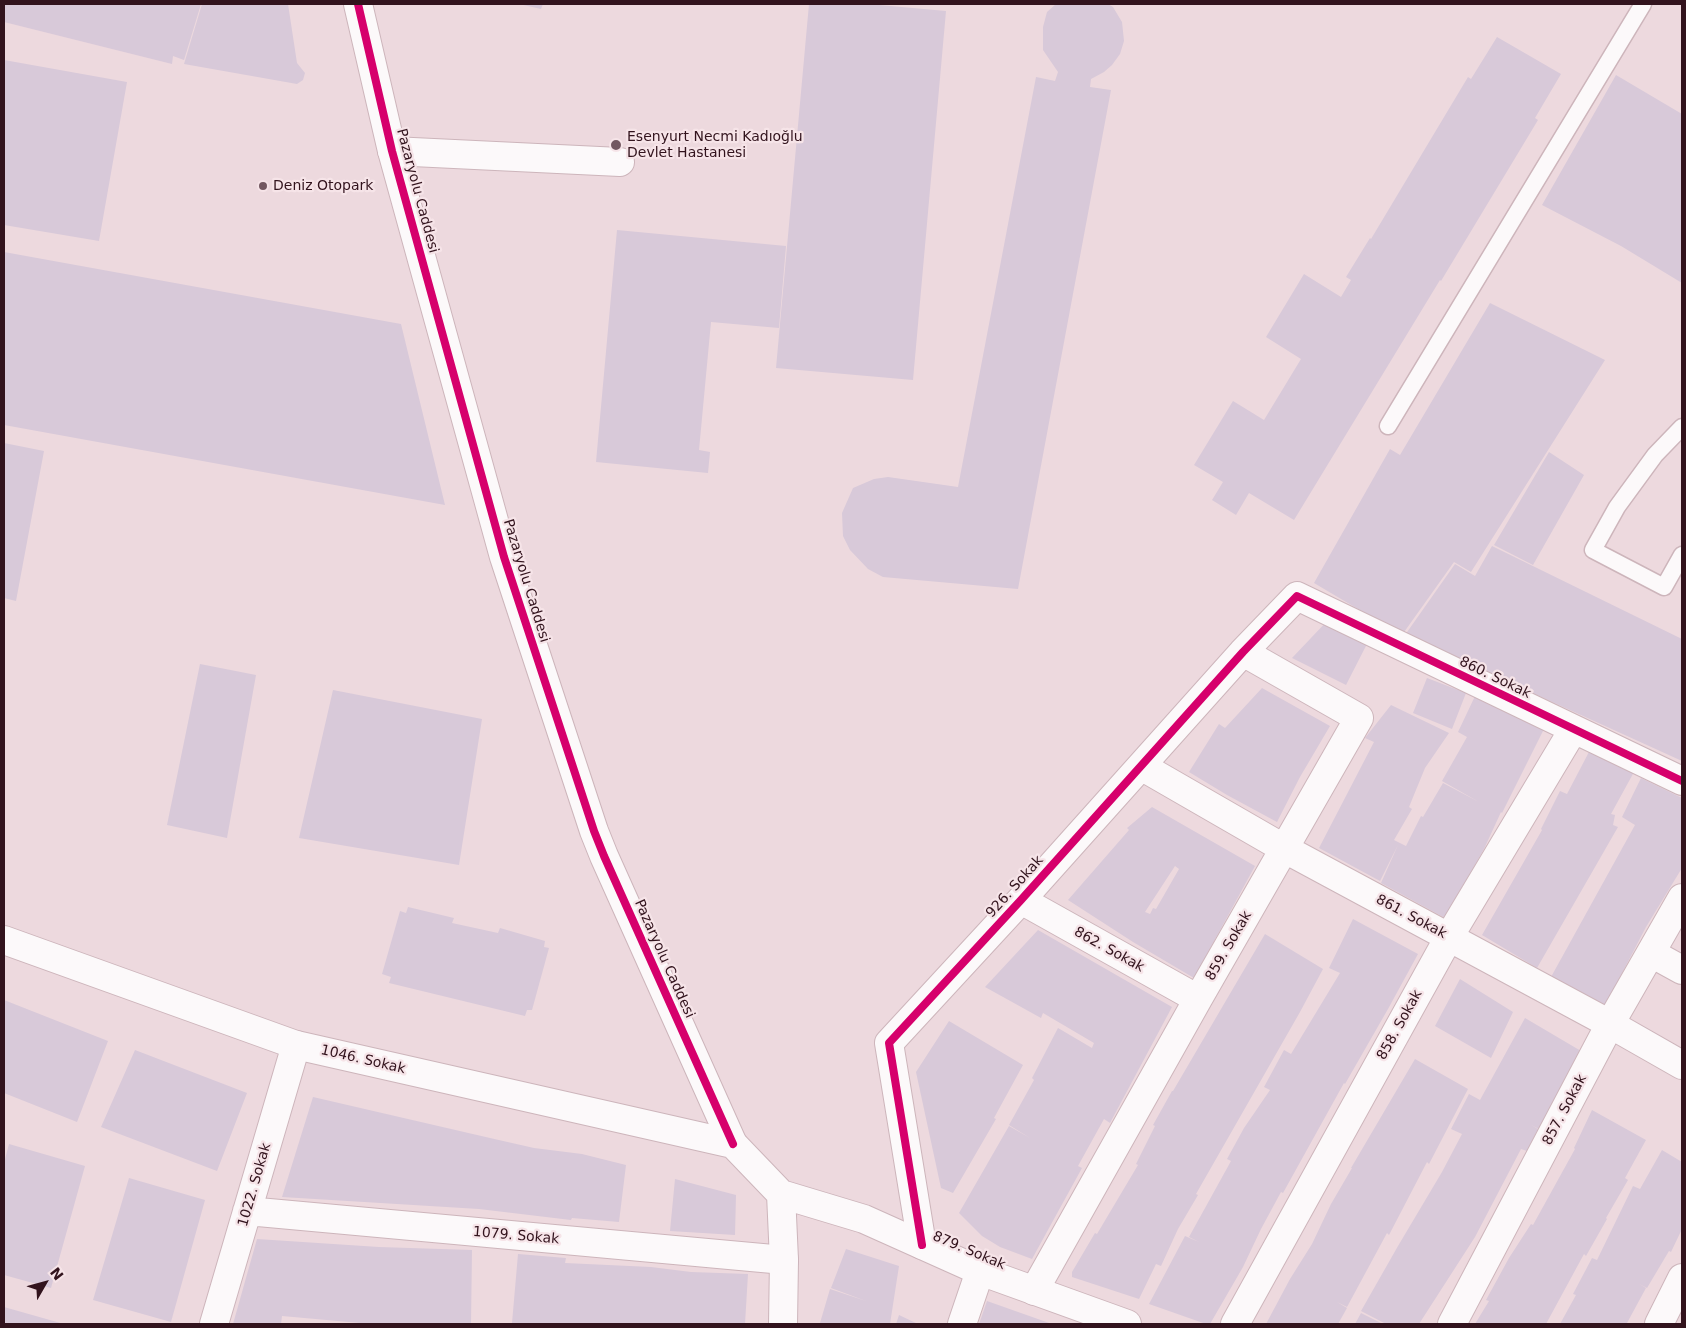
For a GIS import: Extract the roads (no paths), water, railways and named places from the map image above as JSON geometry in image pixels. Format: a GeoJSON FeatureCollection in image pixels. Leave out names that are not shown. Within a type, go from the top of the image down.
{"type":"FeatureCollection","features":[{"type":"Feature","properties":{"kind":"street","name":"Pazaryolu Caddesi"},"geometry":{"type":"LineString","coordinates":[[358,4],[392,151],[504,557],[594,831],[733,1144]]}},
{"type":"Feature","properties":{"kind":"street"},"geometry":{"type":"LineString","coordinates":[[392,151],[620,162]]}},
{"type":"Feature","properties":{"kind":"street","name":"926. Sokak"},"geometry":{"type":"LineString","coordinates":[[922,1245],[889,1043],[1297,596]]}},
{"type":"Feature","properties":{"kind":"street","name":"860. Sokak"},"geometry":{"type":"LineString","coordinates":[[1297,596],[1682,781]]}},
{"type":"Feature","properties":{"kind":"street","name":"859. Sokak"},"geometry":{"type":"LineString","coordinates":[[1034,1291],[1359,718],[1244,652]]}},
{"type":"Feature","properties":{"kind":"street","name":"858. Sokak"},"geometry":{"type":"LineString","coordinates":[[1235,1324],[1448,937],[1573,730]]}},
{"type":"Feature","properties":{"kind":"street","name":"861. Sokak"},"geometry":{"type":"LineString","coordinates":[[1141,766],[1285,850],[1610,1024],[1682,1065]]}},
{"type":"Feature","properties":{"kind":"street","name":"857. Sokak"},"geometry":{"type":"LineString","coordinates":[[1452,1324],[1610,1024],[1682,898]]}},
{"type":"Feature","properties":{"kind":"street","name":"862. Sokak"},"geometry":{"type":"LineString","coordinates":[[1021,900],[1198,999]]}},
{"type":"Feature","properties":{"kind":"street","name":"1046. Sokak"},"geometry":{"type":"LineString","coordinates":[[4,940],[296,1045],[733,1144]]}},
{"type":"Feature","properties":{"kind":"street"},"geometry":{"type":"LineString","coordinates":[[1651,953],[1682,970]]}},
{"type":"Feature","properties":{"kind":"street","name":"1022. Sokak"},"geometry":{"type":"LineString","coordinates":[[214,1324],[296,1045]]}},
{"type":"Feature","properties":{"kind":"street","name":"879. Sokak"},"geometry":{"type":"LineString","coordinates":[[733,1144],[781,1194],[864,1219],[980,1271],[1127,1324]]}},
{"type":"Feature","properties":{"kind":"street"},"geometry":{"type":"LineString","coordinates":[[781,1194],[784,1260],[783,1324]]}},
{"type":"Feature","properties":{"kind":"street","name":"1079. Sokak"},"geometry":{"type":"LineString","coordinates":[[247,1211],[784,1260]]}},
{"type":"Feature","properties":{"kind":"street"},"geometry":{"type":"LineString","coordinates":[[962,1324],[980,1271]]}},
{"type":"Feature","properties":{"kind":"street"},"geometry":{"type":"LineString","coordinates":[[1659,1324],[1682,1278]]}},
{"type":"Feature","properties":{"kind":"lane"},"geometry":{"type":"LineString","coordinates":[[1388,426],[1643,4]]}},
{"type":"Feature","properties":{"kind":"lane"},"geometry":{"type":"LineString","coordinates":[[1682,428],[1649,462],[1617,507],[1593,550],[1664,586],[1682,556]]}},
{"type":"Feature","properties":{"kind":"place","name":"Esenyurt Necmi Kadıoğlu Devlet Hastanesi"},"geometry":{"type":"Point","coordinates":[616,145]}},
{"type":"Feature","properties":{"kind":"place","name":"Deniz Otopark"},"geometry":{"type":"Point","coordinates":[263,186]}}]}
